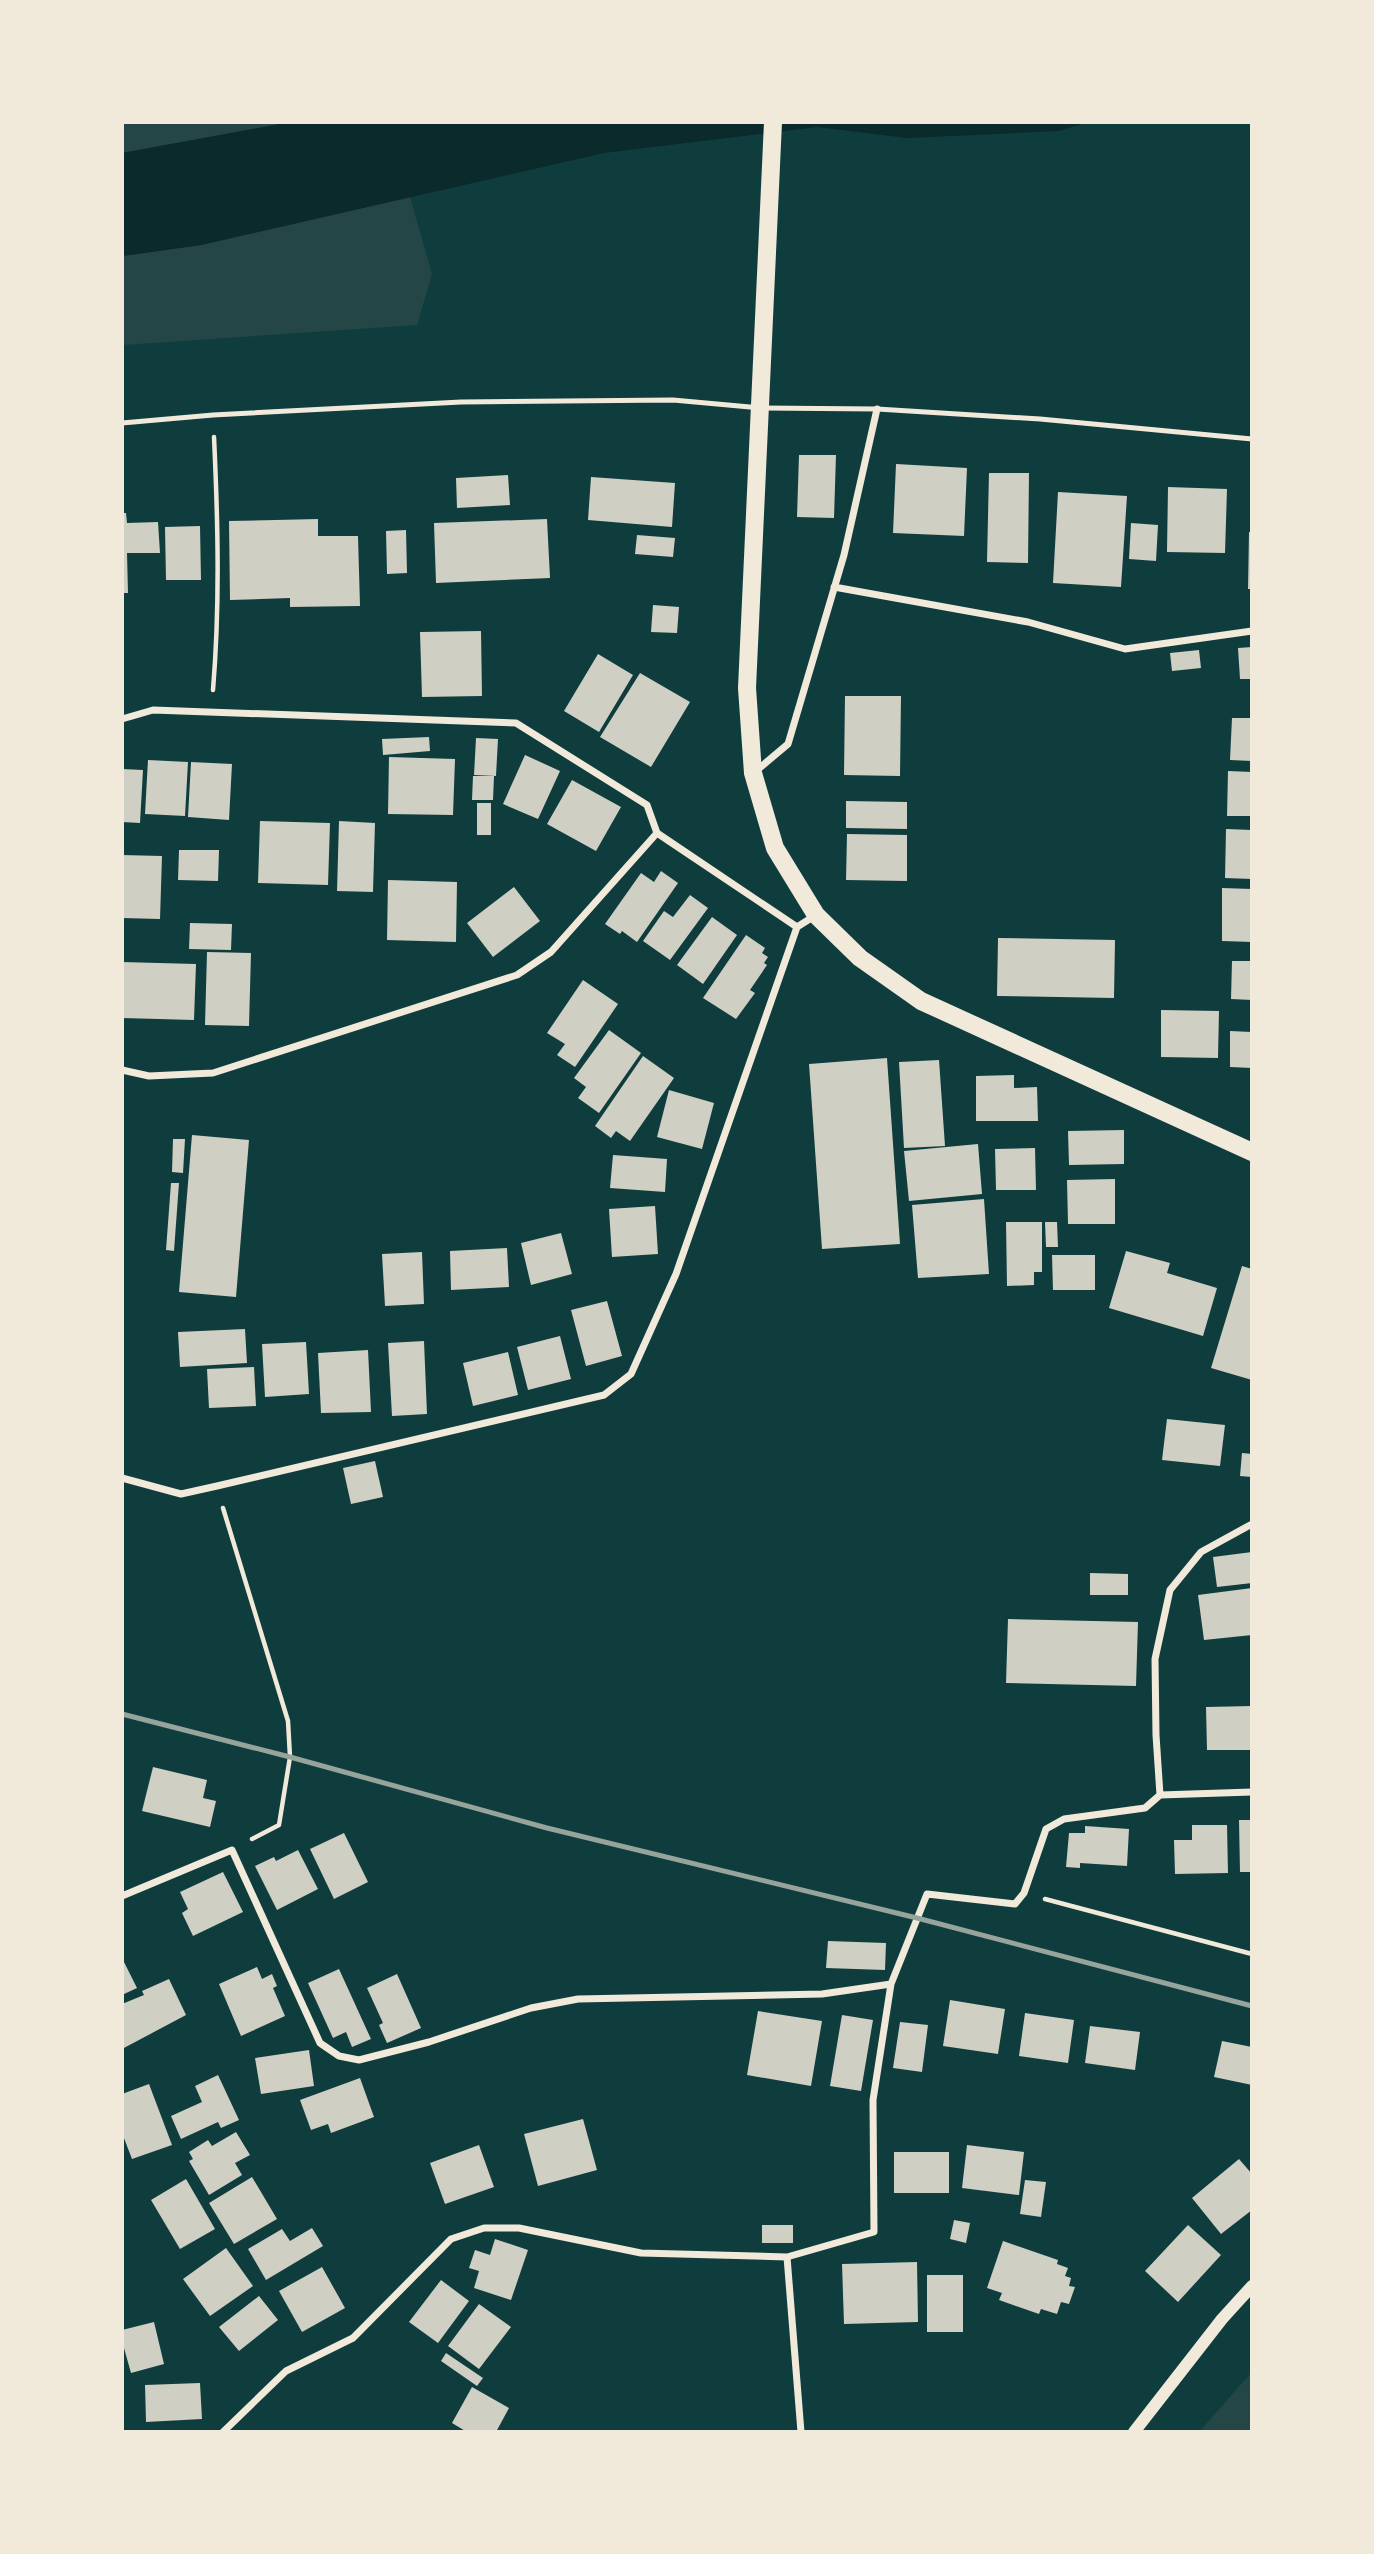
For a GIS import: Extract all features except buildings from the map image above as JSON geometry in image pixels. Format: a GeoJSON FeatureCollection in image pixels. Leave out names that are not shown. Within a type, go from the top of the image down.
{"type":"FeatureCollection","features":[{"type":"Feature","properties":{"kind":"main road"},"geometry":{"type":"LineString","coordinates":[[773,122],[747,688],[753,773],[775,848],[816,915],[860,958],[921,1001],[1251,1152]]}},
{"type":"Feature","properties":{"kind":"street"},"geometry":{"type":"LineString","coordinates":[[753,773],[788,744],[844,555],[877,409]]}},
{"type":"Feature","properties":{"kind":"street"},"geometry":{"type":"LineString","coordinates":[[834,587],[1028,622],[1125,649],[1251,631]]}},
{"type":"Feature","properties":{"kind":"street"},"geometry":{"type":"LineString","coordinates":[[122,719],[153,710],[516,723],[647,805],[657,833],[797,927]]}},
{"type":"Feature","properties":{"kind":"street"},"geometry":{"type":"LineString","coordinates":[[122,1070],[149,1076],[213,1073],[517,975],[551,952],[657,833]]}},
{"type":"Feature","properties":{"kind":"street"},"geometry":{"type":"LineString","coordinates":[[122,1478],[181,1493],[217,1486],[604,1395],[631,1374],[676,1274],[797,927],[816,915]]}},
{"type":"Feature","properties":{"kind":"street"},"geometry":{"type":"LineString","coordinates":[[1160,1795],[1156,1735],[1156,1660],[1170,1590],[1200,1552],[1251,1524]]}},
{"type":"Feature","properties":{"kind":"street"},"geometry":{"type":"LineString","coordinates":[[223,2431],[286,2371],[353,2338],[451,2239],[484,2228],[519,2228],[641,2253],[787,2257],[874,2232],[873,2100],[891,1984],[927,1894],[1015,1904],[1024,1893],[1046,1829],[1064,1819],[1145,1808],[1160,1795],[1251,1792]]}},
{"type":"Feature","properties":{"kind":"street"},"geometry":{"type":"LineString","coordinates":[[122,1896],[232,1850],[320,2043],[339,2056],[359,2060],[429,2042],[531,2008],[578,1999],[822,1994],[891,1984]]}},
{"type":"Feature","properties":{"kind":"street"},"geometry":{"type":"LineString","coordinates":[[787,2257],[801,2431]]}},
{"type":"Feature","properties":{"kind":"street"},"geometry":{"type":"LineString","coordinates":[[1134,2431],[1251,2286]]}},
{"type":"Feature","properties":{"kind":"lane"},"geometry":{"type":"LineString","coordinates":[[122,423],[213,415],[461,402],[673,400],[761,408],[877,409],[1040,419],[1251,439]]}},
{"type":"Feature","properties":{"kind":"path"},"geometry":{"type":"LineString","coordinates":[[211,712],[218,626],[214,427]]}},
{"type":"Feature","properties":{"kind":"path"},"geometry":{"type":"LineString","coordinates":[[217,1486],[288,1721],[290,1757],[279,1825],[232,1850]]}},
{"type":"Feature","properties":{"kind":"path"},"geometry":{"type":"LineString","coordinates":[[1024,1893],[1251,1954]]}},
{"type":"Feature","properties":{"kind":"shaded area"},"geometry":{"type":"Polygon","coordinates":[[[123,122],[290,122],[290,123],[123,153],[123,122]]]}},
{"type":"Feature","properties":{"kind":"shaded area"},"geometry":{"type":"Polygon","coordinates":[[[290,122],[1085,123],[1059,131],[907,138],[817,127],[604,153],[201,245],[123,256],[122,153],[290,122]]]}},
{"type":"Feature","properties":{"kind":"shaded area"},"geometry":{"type":"Polygon","coordinates":[[[410,197],[432,274],[417,325],[123,345],[122,256],[201,245],[410,197]]]}},
{"type":"Feature","properties":{"kind":"shaded area"},"geometry":{"type":"Polygon","coordinates":[[[1251,2373],[1251,2431],[1200,2431],[1251,2373]]]}},
{"type":"Feature","properties":{"kind":"railway"},"geometry":{"type":"LineString","coordinates":[[122,1714],[547,1828],[917,1918],[1252,2006]]}}]}
